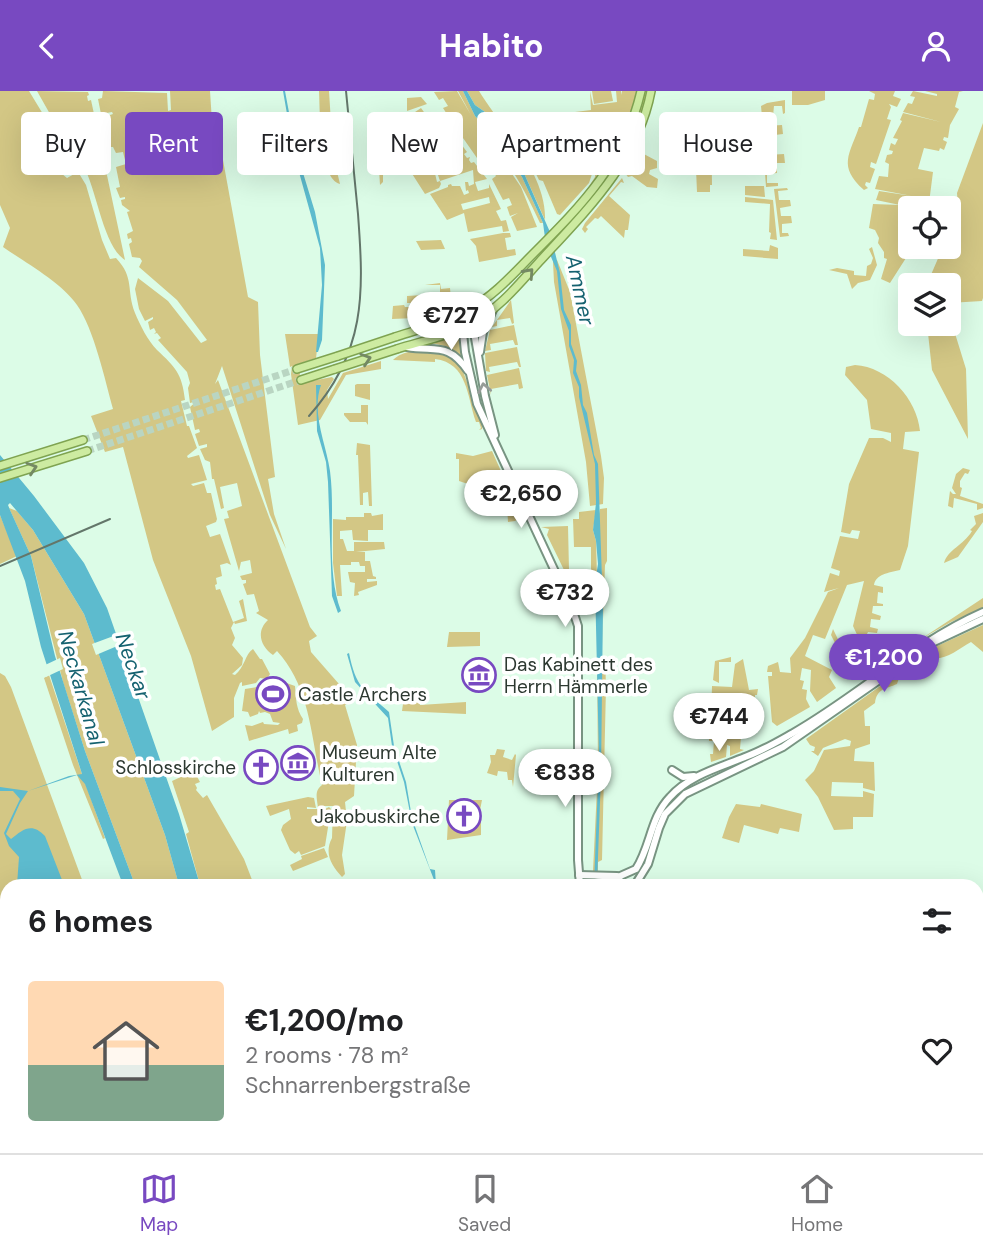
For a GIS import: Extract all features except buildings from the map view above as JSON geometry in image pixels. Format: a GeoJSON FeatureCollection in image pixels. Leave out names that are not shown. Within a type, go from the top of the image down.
{"type":"FeatureCollection","features":[{"type":"Feature","properties":{"kind":"main road"},"geometry":{"type":"LineString","coordinates":[[301,380],[443,335],[462,321],[470,309],[497,290],[555,232],[609,169],[629,131],[641,91]]}},
{"type":"Feature","properties":{"kind":"main road"},"geometry":{"type":"LineString","coordinates":[[297,369],[395,337],[462,321],[472,323],[493,309],[594,201],[624,160],[645,118],[652,91]]}},
{"type":"Feature","properties":{"kind":"main road"},"geometry":{"type":"LineString","coordinates":[[0,466],[83,440]]}},
{"type":"Feature","properties":{"kind":"main road"},"geometry":{"type":"LineString","coordinates":[[0,478],[87,451]]}},
{"type":"Feature","properties":{"kind":"street"},"geometry":{"type":"LineString","coordinates":[[470,309],[496,441]]}},
{"type":"Feature","properties":{"kind":"street"},"geometry":{"type":"LineString","coordinates":[[479,361],[482,338],[493,309]]}},
{"type":"Feature","properties":{"kind":"street"},"geometry":{"type":"LineString","coordinates":[[462,321],[469,372],[477,404],[574,612],[579,631],[579,879]]}},
{"type":"Feature","properties":{"kind":"street"},"geometry":{"type":"LineString","coordinates":[[406,346],[442,349],[457,357],[469,372]]}},
{"type":"Feature","properties":{"kind":"street"},"geometry":{"type":"LineString","coordinates":[[579,875],[628,874],[638,867],[656,817],[679,788],[700,775],[769,747],[796,732],[933,637],[983,612]]}},
{"type":"Feature","properties":{"kind":"street"},"geometry":{"type":"LineString","coordinates":[[665,814],[685,794],[784,746],[934,642],[983,619]]}},
{"type":"Feature","properties":{"kind":"street"},"geometry":{"type":"LineString","coordinates":[[672,770],[683,776],[700,775]]}},
{"type":"Feature","properties":{"kind":"street"},"geometry":{"type":"LineString","coordinates":[[639,879],[647,866],[665,814],[679,793],[679,788]]}},
{"type":"Feature","properties":{"kind":"street"},"geometry":{"type":"LineString","coordinates":[[612,879],[617,876]]}},
{"type":"Feature","properties":{"kind":"street"},"geometry":{"type":"LineString","coordinates":[[0,971],[0,985]]}},
{"type":"Feature","properties":{"kind":"shaded area"},"geometry":{"type":"Polygon","coordinates":[[[0,91],[29,91],[42,112],[21,112],[21,175],[63,175],[67,178],[80,175],[86,185],[110,259],[116,258],[126,272],[132,305],[142,328],[147,338],[173,366],[182,383],[185,400],[181,401],[187,426],[197,448],[187,456],[199,455],[207,480],[191,484],[193,486],[204,483],[207,493],[211,493],[217,519],[206,526],[210,537],[220,534],[231,565],[220,565],[222,576],[216,578],[216,590],[220,589],[233,622],[244,618],[239,601],[243,599],[247,621],[234,622],[231,628],[235,638],[232,645],[243,658],[242,665],[232,674],[238,672],[253,649],[270,674],[267,679],[260,678],[256,683],[242,686],[242,682],[240,683],[234,698],[234,717],[212,731],[191,656],[153,560],[123,447],[105,452],[91,416],[113,409],[89,327],[77,305],[62,288],[3,247],[10,228],[0,205],[0,91]]]}},
{"type":"Feature","properties":{"kind":"shaded area"},"geometry":{"type":"Polygon","coordinates":[[[37,91],[88,92],[88,101],[91,100],[94,112],[49,112],[37,91]]]}},
{"type":"Feature","properties":{"kind":"shaded area"},"geometry":{"type":"Polygon","coordinates":[[[103,91],[167,93],[168,111],[171,110],[170,91],[210,91],[211,112],[125,112],[125,160],[123,152],[116,153],[111,147],[113,114],[101,112],[98,99],[102,98],[103,91]]]}},
{"type":"Feature","properties":{"kind":"shaded area"},"geometry":{"type":"Polygon","coordinates":[[[319,91],[329,91],[330,112],[320,112],[319,91]]]}},
{"type":"Feature","properties":{"kind":"shaded area"},"geometry":{"type":"Polygon","coordinates":[[[457,91],[471,115],[458,91],[463,91],[477,118],[477,158],[463,138],[463,112],[446,112],[443,108],[448,106],[443,98],[439,100],[434,92],[457,91]]]}},
{"type":"Feature","properties":{"kind":"shaded area"},"geometry":{"type":"Polygon","coordinates":[[[467,91],[479,91],[493,112],[485,112],[475,105],[467,91]]]}},
{"type":"Feature","properties":{"kind":"shaded area"},"geometry":{"type":"Polygon","coordinates":[[[590,91],[593,105],[617,102],[616,91],[621,91],[622,95],[622,91],[639,91],[632,112],[575,112],[591,110],[590,91]]]}},
{"type":"Feature","properties":{"kind":"shaded area"},"geometry":{"type":"Polygon","coordinates":[[[592,91],[611,91],[613,101],[594,104],[592,91]]]}},
{"type":"Feature","properties":{"kind":"shaded area"},"geometry":{"type":"Polygon","coordinates":[[[645,91],[649,91],[642,112],[638,112],[645,91]]]}},
{"type":"Feature","properties":{"kind":"shaded area"},"geometry":{"type":"Polygon","coordinates":[[[792,91],[825,91],[825,100],[808,105],[792,105],[792,91]]]}},
{"type":"Feature","properties":{"kind":"shaded area"},"geometry":{"type":"Polygon","coordinates":[[[869,91],[895,91],[893,96],[901,99],[897,107],[889,104],[891,107],[887,119],[891,120],[876,164],[871,162],[870,167],[875,169],[870,183],[866,182],[868,188],[864,190],[851,174],[848,160],[869,99],[874,100],[875,94],[869,91]]]}},
{"type":"Feature","properties":{"kind":"shaded area"},"geometry":{"type":"Polygon","coordinates":[[[913,91],[937,96],[925,91],[963,91],[959,92],[955,107],[959,109],[950,125],[948,138],[944,137],[943,140],[947,142],[944,150],[924,148],[918,169],[933,172],[930,196],[912,196],[875,189],[879,176],[888,177],[889,164],[885,162],[887,155],[893,151],[889,150],[891,143],[895,145],[898,139],[893,138],[903,113],[941,122],[903,112],[915,97],[910,96],[913,91]]]}},
{"type":"Feature","properties":{"kind":"shaded area"},"geometry":{"type":"Polygon","coordinates":[[[421,97],[427,104],[407,111],[407,98],[421,97]]]}},
{"type":"Feature","properties":{"kind":"shaded area"},"geometry":{"type":"Polygon","coordinates":[[[785,100],[785,113],[783,114],[782,106],[774,106],[773,112],[762,112],[761,106],[785,100]]]}},
{"type":"Feature","properties":{"kind":"shaded area"},"geometry":{"type":"Polygon","coordinates":[[[983,123],[982,301],[961,302],[961,273],[932,273],[938,259],[961,259],[961,196],[957,196],[983,123]]]}},
{"type":"Feature","properties":{"kind":"shaded area"},"geometry":{"type":"Polygon","coordinates":[[[777,125],[782,125],[783,134],[777,135],[777,125]]]}},
{"type":"Feature","properties":{"kind":"shaded area"},"geometry":{"type":"Polygon","coordinates":[[[463,147],[467,152],[464,154],[477,166],[477,175],[484,175],[487,179],[475,182],[478,191],[489,188],[489,184],[501,209],[496,211],[501,221],[506,220],[509,231],[503,232],[502,226],[468,232],[464,213],[447,220],[430,194],[451,184],[460,186],[464,195],[469,193],[466,191],[465,182],[468,182],[469,186],[474,184],[473,170],[463,173],[463,147]],[[489,197],[461,204],[463,210],[490,203],[489,197]]]}},
{"type":"Feature","properties":{"kind":"shaded area"},"geometry":{"type":"Polygon","coordinates":[[[777,154],[784,154],[785,163],[777,163],[777,154]]]}},
{"type":"Feature","properties":{"kind":"shaded area"},"geometry":{"type":"Polygon","coordinates":[[[645,155],[657,161],[657,168],[650,170],[649,174],[658,179],[657,188],[647,187],[632,176],[626,175],[645,175],[645,155]]]}},
{"type":"Feature","properties":{"kind":"shaded area"},"geometry":{"type":"Polygon","coordinates":[[[223,160],[248,297],[258,302],[260,355],[275,477],[268,479],[274,514],[286,549],[270,515],[222,366],[215,384],[218,380],[310,627],[317,636],[309,641],[311,652],[353,700],[345,705],[357,745],[354,796],[345,802],[347,821],[342,855],[345,874],[342,877],[329,854],[333,806],[324,806],[325,809],[331,809],[325,846],[301,855],[299,851],[295,854],[290,850],[281,830],[291,819],[289,809],[270,816],[266,806],[308,797],[314,798],[316,808],[307,809],[323,809],[318,808],[317,792],[322,785],[308,715],[297,681],[288,665],[277,651],[273,655],[263,643],[262,629],[268,620],[256,613],[259,611],[254,594],[247,595],[243,584],[246,580],[242,580],[240,576],[252,573],[250,560],[241,562],[239,571],[224,519],[229,518],[227,511],[242,506],[237,483],[220,487],[224,508],[221,509],[210,462],[205,460],[200,449],[207,447],[207,444],[199,446],[195,434],[200,432],[199,429],[195,430],[190,407],[197,401],[190,403],[187,372],[158,340],[161,338],[157,333],[154,334],[154,328],[150,330],[148,322],[153,317],[145,321],[139,309],[135,289],[138,278],[168,301],[201,343],[207,340],[177,300],[139,267],[142,261],[140,258],[132,257],[129,244],[132,242],[127,234],[133,231],[127,212],[130,211],[122,205],[121,200],[125,197],[120,198],[116,188],[120,187],[116,167],[125,164],[125,175],[223,175],[223,160]]]}},
{"type":"Feature","properties":{"kind":"shaded area"},"geometry":{"type":"Polygon","coordinates":[[[107,175],[125,260],[111,243],[88,176],[107,175]]]}},
{"type":"Feature","properties":{"kind":"shaded area"},"geometry":{"type":"Polygon","coordinates":[[[331,175],[338,175],[340,184],[331,175]]]}},
{"type":"Feature","properties":{"kind":"shaded area"},"geometry":{"type":"Polygon","coordinates":[[[413,175],[435,175],[437,182],[440,181],[439,188],[425,194],[413,175]]]}},
{"type":"Feature","properties":{"kind":"shaded area"},"geometry":{"type":"Polygon","coordinates":[[[438,175],[458,175],[440,181],[438,175]]]}},
{"type":"Feature","properties":{"kind":"shaded area"},"geometry":{"type":"Polygon","coordinates":[[[513,175],[521,187],[537,227],[517,231],[511,217],[518,213],[510,216],[507,207],[512,205],[509,198],[503,200],[492,179],[496,176],[513,175]]]}},
{"type":"Feature","properties":{"kind":"shaded area"},"geometry":{"type":"Polygon","coordinates":[[[515,175],[522,177],[543,223],[540,223],[515,175]]]}},
{"type":"Feature","properties":{"kind":"shaded area"},"geometry":{"type":"Polygon","coordinates":[[[525,175],[534,175],[539,186],[545,220],[525,175]]]}},
{"type":"Feature","properties":{"kind":"shaded area"},"geometry":{"type":"Polygon","coordinates":[[[536,175],[592,175],[589,183],[560,215],[557,214],[543,181],[536,175]]]}},
{"type":"Feature","properties":{"kind":"shaded area"},"geometry":{"type":"Polygon","coordinates":[[[600,175],[586,191],[595,177],[600,175]]]}},
{"type":"Feature","properties":{"kind":"shaded area"},"geometry":{"type":"Polygon","coordinates":[[[608,175],[587,204],[558,238],[557,235],[608,175]]]}},
{"type":"Feature","properties":{"kind":"shaded area"},"geometry":{"type":"Polygon","coordinates":[[[696,175],[712,175],[710,192],[697,192],[696,175]]]}},
{"type":"Feature","properties":{"kind":"shaded area"},"geometry":{"type":"Polygon","coordinates":[[[765,175],[767,183],[778,183],[778,186],[766,187],[765,175]]]}},
{"type":"Feature","properties":{"kind":"shaded area"},"geometry":{"type":"Polygon","coordinates":[[[622,178],[624,183],[621,182],[609,196],[630,215],[624,238],[601,216],[586,227],[588,229],[585,233],[582,229],[585,223],[622,178]]]}},
{"type":"Feature","properties":{"kind":"shaded area"},"geometry":{"type":"Polygon","coordinates":[[[745,186],[764,186],[765,197],[745,195],[745,186]]]}},
{"type":"Feature","properties":{"kind":"shaded area"},"geometry":{"type":"Polygon","coordinates":[[[774,189],[788,190],[778,191],[779,200],[790,200],[791,206],[780,208],[781,216],[791,216],[792,223],[782,224],[782,233],[788,233],[789,236],[780,237],[774,189]]]}},
{"type":"Feature","properties":{"kind":"shaded area"},"geometry":{"type":"Polygon","coordinates":[[[879,191],[912,196],[898,196],[898,205],[876,200],[879,191]]]}},
{"type":"Feature","properties":{"kind":"shaded area"},"geometry":{"type":"Polygon","coordinates":[[[745,197],[773,200],[777,240],[770,239],[770,204],[745,202],[745,197]]]}},
{"type":"Feature","properties":{"kind":"shaded area"},"geometry":{"type":"Polygon","coordinates":[[[873,204],[898,205],[898,259],[905,259],[890,283],[881,279],[887,259],[884,258],[875,230],[869,228],[873,204]]]}},
{"type":"Feature","properties":{"kind":"shaded area"},"geometry":{"type":"Polygon","coordinates":[[[510,233],[511,237],[505,238],[507,250],[515,249],[516,255],[479,262],[476,246],[470,239],[510,233]]]}},
{"type":"Feature","properties":{"kind":"shaded area"},"geometry":{"type":"Polygon","coordinates":[[[441,240],[445,249],[421,250],[416,241],[441,240]]]}},
{"type":"Feature","properties":{"kind":"shaded area"},"geometry":{"type":"Polygon","coordinates":[[[770,245],[778,248],[778,259],[743,256],[743,249],[769,251],[770,245]]]}},
{"type":"Feature","properties":{"kind":"shaded area"},"geometry":{"type":"Polygon","coordinates":[[[872,247],[877,265],[870,280],[858,283],[852,289],[847,274],[829,270],[837,268],[854,271],[854,275],[866,276],[867,266],[873,258],[869,249],[872,247]]]}},
{"type":"Feature","properties":{"kind":"shaded area"},"geometry":{"type":"Polygon","coordinates":[[[557,260],[570,292],[601,456],[603,504],[590,506],[586,462],[554,282],[553,262],[557,260]]]}},
{"type":"Feature","properties":{"kind":"shaded area"},"geometry":{"type":"Polygon","coordinates":[[[440,283],[441,289],[450,288],[451,299],[420,307],[417,307],[416,303],[407,303],[407,296],[440,294],[440,285],[425,285],[440,283]]]}},
{"type":"Feature","properties":{"kind":"shaded area"},"geometry":{"type":"Polygon","coordinates":[[[511,300],[514,323],[512,324],[510,318],[497,320],[497,326],[492,327],[511,300]]]}},
{"type":"Feature","properties":{"kind":"shaded area"},"geometry":{"type":"Polygon","coordinates":[[[393,306],[411,307],[415,318],[392,319],[393,306]]]}},
{"type":"Feature","properties":{"kind":"shaded area"},"geometry":{"type":"Polygon","coordinates":[[[514,325],[518,345],[515,345],[513,340],[490,344],[491,350],[485,351],[490,330],[514,325]]]}},
{"type":"Feature","properties":{"kind":"shaded area"},"geometry":{"type":"Polygon","coordinates":[[[459,333],[463,357],[448,347],[432,343],[459,333]]]}},
{"type":"Feature","properties":{"kind":"shaded area"},"geometry":{"type":"Polygon","coordinates":[[[285,334],[319,334],[316,358],[298,364],[296,371],[300,373],[299,380],[302,383],[332,377],[334,379],[327,390],[328,399],[343,373],[381,361],[381,369],[346,375],[320,420],[298,425],[292,366],[290,367],[285,334]]]}},
{"type":"Feature","properties":{"kind":"shaded area"},"geometry":{"type":"Polygon","coordinates":[[[928,336],[956,336],[966,369],[968,439],[932,370],[928,336]]]}},
{"type":"Feature","properties":{"kind":"shaded area"},"geometry":{"type":"Polygon","coordinates":[[[517,347],[521,367],[517,362],[489,367],[490,372],[486,371],[485,353],[517,347]]]}},
{"type":"Feature","properties":{"kind":"shaded area"},"geometry":{"type":"Polygon","coordinates":[[[435,350],[452,356],[461,366],[483,425],[482,429],[479,430],[481,428],[479,422],[476,422],[464,383],[454,367],[435,359],[435,362],[393,360],[407,352],[435,350]]]}},
{"type":"Feature","properties":{"kind":"shaded area"},"geometry":{"type":"Polygon","coordinates":[[[846,367],[867,367],[889,378],[907,397],[918,419],[920,431],[905,432],[903,449],[919,452],[908,546],[900,570],[883,575],[875,581],[874,585],[883,587],[883,593],[878,592],[877,603],[883,606],[873,606],[872,613],[881,616],[880,620],[871,619],[870,627],[878,629],[877,633],[868,632],[861,636],[860,641],[853,626],[864,581],[847,585],[825,639],[813,635],[805,656],[832,670],[829,677],[836,688],[817,702],[810,691],[811,670],[802,668],[800,680],[804,681],[802,689],[807,690],[806,699],[810,707],[777,726],[772,722],[768,676],[772,676],[772,672],[767,672],[768,666],[778,662],[780,672],[791,673],[790,658],[805,638],[828,592],[839,588],[824,592],[830,573],[839,576],[840,571],[831,568],[840,536],[858,539],[860,531],[852,530],[850,534],[841,532],[849,484],[869,438],[883,438],[891,442],[891,433],[871,429],[867,400],[845,375],[846,367]]]}},
{"type":"Feature","properties":{"kind":"shaded area"},"geometry":{"type":"Polygon","coordinates":[[[519,368],[523,388],[519,389],[518,384],[491,389],[491,395],[487,375],[519,368]]]}},
{"type":"Feature","properties":{"kind":"shaded area"},"geometry":{"type":"Polygon","coordinates":[[[357,384],[370,384],[370,400],[355,396],[357,384]]]}},
{"type":"Feature","properties":{"kind":"shaded area"},"geometry":{"type":"Polygon","coordinates":[[[361,405],[368,405],[368,425],[366,422],[350,422],[344,415],[361,413],[361,405]]]}},
{"type":"Feature","properties":{"kind":"shaded area"},"geometry":{"type":"Polygon","coordinates":[[[357,443],[370,445],[372,506],[369,506],[368,492],[363,493],[363,505],[360,505],[357,443]]]}},
{"type":"Feature","properties":{"kind":"shaded area"},"geometry":{"type":"Polygon","coordinates":[[[492,451],[505,480],[482,485],[459,481],[459,459],[456,459],[456,453],[473,456],[492,451]]]}},
{"type":"Feature","properties":{"kind":"shaded area"},"geometry":{"type":"Polygon","coordinates":[[[963,468],[970,470],[960,481],[960,496],[983,504],[983,508],[977,510],[977,504],[954,498],[953,508],[948,506],[950,491],[956,494],[952,488],[956,474],[963,468]]]}},
{"type":"Feature","properties":{"kind":"shaded area"},"geometry":{"type":"Polygon","coordinates":[[[504,486],[508,486],[522,517],[515,521],[508,522],[504,486]]]}},
{"type":"Feature","properties":{"kind":"shaded area"},"geometry":{"type":"Polygon","coordinates":[[[9,508],[17,511],[33,530],[84,614],[165,835],[177,879],[133,879],[85,751],[63,682],[31,556],[9,508]]]}},
{"type":"Feature","properties":{"kind":"shaded area"},"geometry":{"type":"Polygon","coordinates":[[[607,508],[602,646],[603,597],[598,519],[600,509],[607,508]]]}},
{"type":"Feature","properties":{"kind":"shaded area"},"geometry":{"type":"Polygon","coordinates":[[[596,510],[593,530],[597,577],[594,579],[591,575],[591,547],[574,547],[573,519],[579,519],[579,512],[596,510]]]}},
{"type":"Feature","properties":{"kind":"shaded area"},"geometry":{"type":"Polygon","coordinates":[[[364,513],[371,513],[372,516],[383,514],[383,530],[368,530],[368,541],[353,540],[352,530],[340,531],[340,539],[343,539],[347,551],[354,551],[354,542],[384,542],[385,549],[356,552],[365,552],[365,561],[370,561],[373,576],[376,577],[367,579],[367,582],[377,581],[377,585],[354,596],[355,583],[350,582],[348,572],[365,572],[365,566],[360,566],[359,562],[340,565],[342,596],[337,596],[333,563],[333,519],[364,517],[364,513]]]}},
{"type":"Feature","properties":{"kind":"shaded area"},"geometry":{"type":"Polygon","coordinates":[[[983,513],[983,522],[958,557],[944,563],[949,554],[972,531],[970,530],[976,524],[974,516],[983,513]]]}},
{"type":"Feature","properties":{"kind":"shaded area"},"geometry":{"type":"Polygon","coordinates":[[[0,515],[17,556],[0,564],[0,515]]]}},
{"type":"Feature","properties":{"kind":"shaded area"},"geometry":{"type":"Polygon","coordinates":[[[568,526],[569,570],[564,570],[547,535],[549,529],[541,527],[568,526]]]}},
{"type":"Feature","properties":{"kind":"shaded area"},"geometry":{"type":"Polygon","coordinates":[[[983,598],[983,609],[951,622],[921,639],[983,598]]]}},
{"type":"Feature","properties":{"kind":"shaded area"},"geometry":{"type":"Polygon","coordinates":[[[983,625],[983,652],[971,642],[944,657],[927,657],[906,674],[900,675],[897,684],[880,692],[875,703],[864,711],[865,726],[870,726],[870,744],[855,749],[854,761],[874,762],[875,791],[863,788],[863,783],[832,782],[831,796],[863,797],[863,791],[874,794],[873,817],[853,817],[853,829],[834,830],[818,797],[805,780],[814,771],[824,750],[850,746],[851,741],[845,739],[823,748],[818,756],[811,751],[814,751],[815,747],[806,739],[935,647],[983,625]]]}},
{"type":"Feature","properties":{"kind":"shaded area"},"geometry":{"type":"Polygon","coordinates":[[[833,629],[847,658],[850,657],[853,662],[858,659],[864,669],[855,675],[852,668],[845,663],[831,635],[833,629]]]}},
{"type":"Feature","properties":{"kind":"shaded area"},"geometry":{"type":"Polygon","coordinates":[[[449,632],[480,632],[480,646],[447,647],[449,632]]]}},
{"type":"Feature","properties":{"kind":"shaded area"},"geometry":{"type":"Polygon","coordinates":[[[605,656],[602,860],[598,862],[598,871],[593,871],[598,768],[597,657],[605,656]]]}},
{"type":"Feature","properties":{"kind":"shaded area"},"geometry":{"type":"Polygon","coordinates":[[[731,657],[731,662],[719,662],[719,683],[713,680],[715,661],[731,657]]]}},
{"type":"Feature","properties":{"kind":"shaded area"},"geometry":{"type":"Polygon","coordinates":[[[743,659],[749,690],[758,689],[755,705],[748,706],[749,711],[754,711],[757,725],[742,725],[740,749],[744,750],[730,756],[730,746],[727,745],[726,757],[711,762],[710,754],[713,754],[714,741],[709,741],[709,733],[714,732],[715,724],[740,724],[741,719],[731,718],[731,708],[722,708],[718,721],[711,721],[712,686],[732,687],[735,664],[743,659]]]}},
{"type":"Feature","properties":{"kind":"shaded area"},"geometry":{"type":"Polygon","coordinates":[[[0,673],[11,687],[82,879],[0,879],[0,673]]]}},
{"type":"Feature","properties":{"kind":"shaded area"},"geometry":{"type":"Polygon","coordinates":[[[49,675],[105,838],[103,839],[73,765],[44,678],[49,675]]]}},
{"type":"Feature","properties":{"kind":"shaded area"},"geometry":{"type":"Polygon","coordinates":[[[278,680],[295,686],[302,723],[297,725],[298,731],[289,734],[288,729],[249,741],[245,725],[280,723],[273,722],[270,714],[265,712],[259,711],[250,717],[248,712],[242,711],[245,689],[276,684],[278,680]]]}},
{"type":"Feature","properties":{"kind":"shaded area"},"geometry":{"type":"Polygon","coordinates":[[[419,702],[420,705],[466,702],[466,714],[402,711],[403,704],[419,702]]]}},
{"type":"Feature","properties":{"kind":"shaded area"},"geometry":{"type":"Polygon","coordinates":[[[497,749],[505,750],[503,757],[512,760],[516,755],[513,787],[507,772],[498,771],[497,776],[487,773],[491,762],[490,755],[495,755],[497,749]]]}},
{"type":"Feature","properties":{"kind":"shaded area"},"geometry":{"type":"Polygon","coordinates":[[[194,771],[200,782],[195,784],[196,790],[203,798],[207,795],[244,859],[252,879],[198,879],[186,834],[189,832],[172,781],[194,771]]]}},
{"type":"Feature","properties":{"kind":"shaded area"},"geometry":{"type":"Polygon","coordinates":[[[449,800],[482,800],[478,820],[481,821],[481,835],[447,840],[449,800]]]}},
{"type":"Feature","properties":{"kind":"shaded area"},"geometry":{"type":"Polygon","coordinates":[[[736,804],[760,807],[761,804],[802,814],[799,832],[780,828],[778,834],[744,825],[739,843],[722,838],[736,804]]]}},
{"type":"Feature","properties":{"kind":"shaded area"},"geometry":{"type":"Polygon","coordinates":[[[324,848],[328,857],[293,871],[290,865],[302,859],[301,856],[324,848]]]}},
{"type":"Feature","properties":{"kind":"water"},"geometry":{"type":"Polygon","coordinates":[[[283,91],[289,112],[287,112],[283,91]]]}},
{"type":"Feature","properties":{"kind":"water"},"geometry":{"type":"Polygon","coordinates":[[[463,91],[467,91],[475,105],[485,112],[477,112],[477,118],[463,91]]]}},
{"type":"Feature","properties":{"kind":"water"},"geometry":{"type":"Polygon","coordinates":[[[300,175],[304,175],[315,212],[325,265],[322,340],[316,352],[322,285],[320,248],[300,175]]]}},
{"type":"Feature","properties":{"kind":"water"},"geometry":{"type":"Polygon","coordinates":[[[521,175],[525,175],[550,232],[560,273],[564,310],[571,325],[571,344],[577,361],[576,371],[583,405],[598,464],[603,607],[597,879],[594,879],[599,758],[595,583],[598,564],[593,530],[596,503],[595,464],[579,387],[573,373],[574,360],[569,346],[569,331],[561,309],[557,271],[546,245],[543,223],[521,175]]]}},
{"type":"Feature","properties":{"kind":"water"},"geometry":{"type":"Polygon","coordinates":[[[316,385],[321,385],[318,417],[332,488],[332,560],[336,595],[341,611],[338,613],[332,596],[328,482],[326,462],[317,431],[316,385]]]}},
{"type":"Feature","properties":{"kind":"water"},"geometry":{"type":"Polygon","coordinates":[[[0,455],[84,563],[107,608],[179,814],[198,879],[177,879],[165,835],[84,614],[33,530],[10,503],[8,505],[31,556],[55,656],[85,751],[133,879],[121,879],[85,784],[77,775],[28,791],[69,776],[82,774],[41,647],[25,581],[0,515],[0,455]]]}},
{"type":"Feature","properties":{"kind":"water"},"geometry":{"type":"Polygon","coordinates":[[[349,653],[362,687],[389,712],[394,746],[406,782],[412,818],[430,869],[435,870],[436,879],[434,879],[412,823],[404,782],[392,746],[388,718],[355,682],[347,654],[349,653]]]}},
{"type":"Feature","properties":{"kind":"water"},"geometry":{"type":"Polygon","coordinates":[[[0,787],[28,791],[6,834],[11,839],[32,828],[45,836],[62,879],[17,879],[19,857],[9,846],[4,833],[20,799],[13,791],[0,791],[0,787]]]}},
{"type":"Feature","properties":{"kind":"pier"},"geometry":{"type":"Polygon","coordinates":[[[119,634],[122,644],[96,655],[92,644],[119,634]]]}},
{"type":"Feature","properties":{"kind":"pier"},"geometry":{"type":"Polygon","coordinates":[[[60,658],[63,669],[46,677],[43,666],[60,658]]]}},
{"type":"Feature","properties":{"kind":"tunnel"},"geometry":{"type":"LineString","coordinates":[[83,440],[297,369]]}},
{"type":"Feature","properties":{"kind":"tunnel"},"geometry":{"type":"LineString","coordinates":[[87,451],[301,380]]}},
{"type":"Feature","properties":{"kind":"railway"},"geometry":{"type":"LineString","coordinates":[[309,416],[342,369],[357,321],[360,296],[358,214],[346,91]]}},
{"type":"Feature","properties":{"kind":"railway"},"geometry":{"type":"LineString","coordinates":[[0,566],[110,519]]}},
{"type":"Feature","properties":{"kind":"place","name":"Das Kabinett des Herrn Hämmerle"},"geometry":{"type":"Point","coordinates":[479,675]}},
{"type":"Feature","properties":{"kind":"place","name":"Castle Archers"},"geometry":{"type":"Point","coordinates":[273,694]}},
{"type":"Feature","properties":{"kind":"place","name":"Museum Alte Kulturen"},"geometry":{"type":"Point","coordinates":[298,763]}},
{"type":"Feature","properties":{"kind":"place","name":"Schlosskirche"},"geometry":{"type":"Point","coordinates":[261,767]}},
{"type":"Feature","properties":{"kind":"place","name":"Jakobuskirche"},"geometry":{"type":"Point","coordinates":[464,816]}},
{"type":"Feature","properties":{"kind":"water label","name":"Ammer"},"geometry":{"type":"Point","coordinates":[580,290]}},
{"type":"Feature","properties":{"kind":"water label","name":"Neckar"},"geometry":{"type":"Point","coordinates":[133,666]}},
{"type":"Feature","properties":{"kind":"water label","name":"Neckarkanal"},"geometry":{"type":"Point","coordinates":[81,688]}}]}
